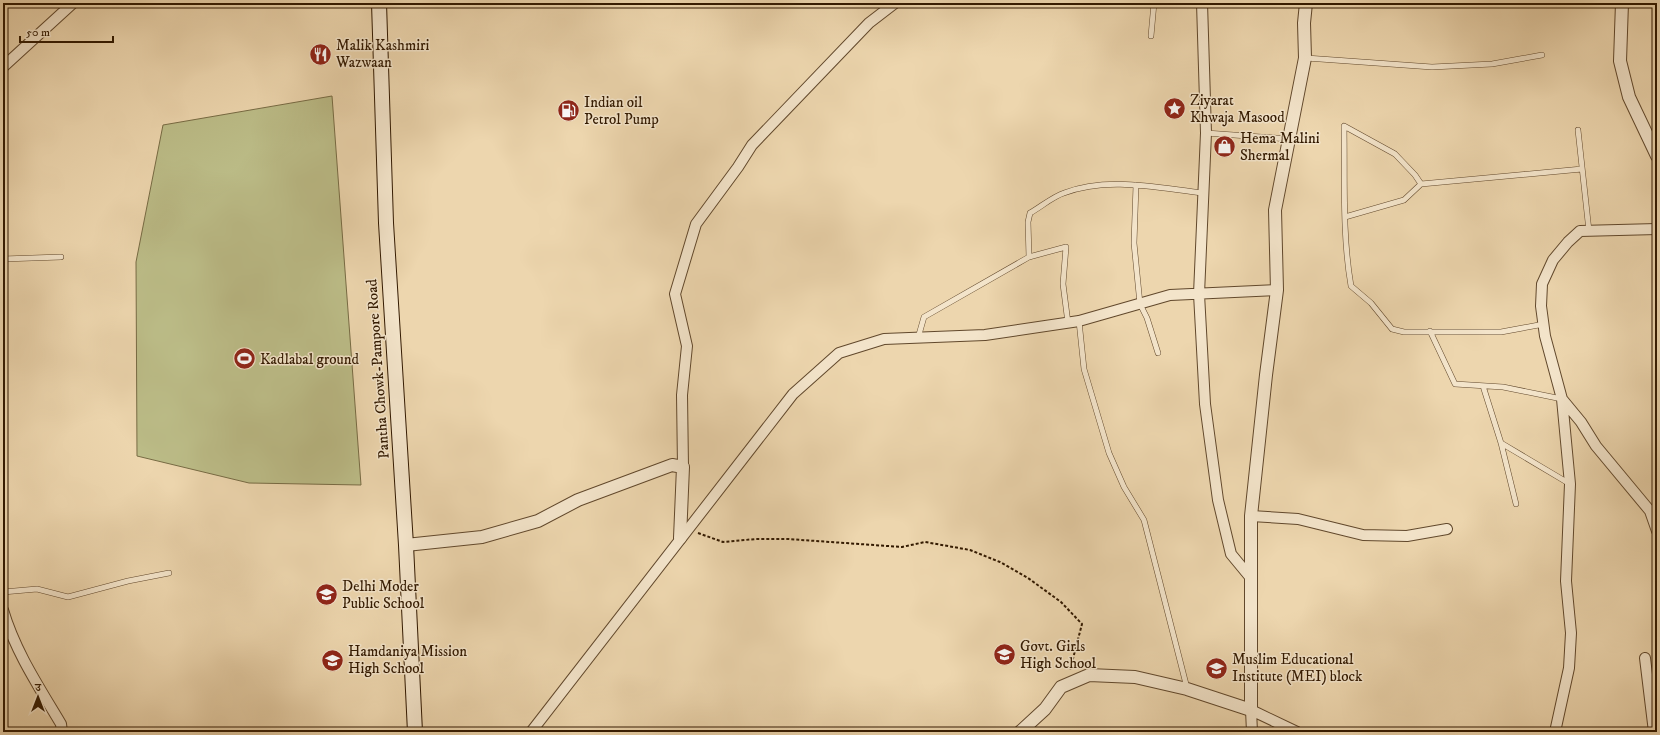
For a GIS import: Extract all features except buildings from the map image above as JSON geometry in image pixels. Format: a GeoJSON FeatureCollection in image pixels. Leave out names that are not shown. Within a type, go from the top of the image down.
{"type":"FeatureCollection","features":[{"type":"Feature","properties":{"kind":"main road","name":"Pantha Chowk-Pampore Road"},"geometry":{"type":"LineString","coordinates":[[379,3],[386,223],[406,545],[415,732]]}},
{"type":"Feature","properties":{"kind":"street"},"geometry":{"type":"LineString","coordinates":[[3,67],[73,3]]}},
{"type":"Feature","properties":{"kind":"street"},"geometry":{"type":"LineString","coordinates":[[684,534],[682,395],[687,346],[675,294],[696,224],[738,167],[752,145],[869,23],[895,3]]}},
{"type":"Feature","properties":{"kind":"street"},"geometry":{"type":"LineString","coordinates":[[1202,3],[1206,133],[1199,294],[1205,404],[1218,500],[1231,554],[1250,577]]}},
{"type":"Feature","properties":{"kind":"street"},"geometry":{"type":"LineString","coordinates":[[1252,732],[1250,577],[1251,516],[1266,375],[1277,290],[1275,210],[1305,58],[1304,23],[1306,3]]}},
{"type":"Feature","properties":{"kind":"street"},"geometry":{"type":"LineString","coordinates":[[1622,3],[1620,61],[1629,97],[1657,156]]}},
{"type":"Feature","properties":{"kind":"street"},"geometry":{"type":"LineString","coordinates":[[1555,732],[1569,668],[1571,633],[1566,581],[1570,484],[1562,400],[1545,336],[1541,306],[1542,284],[1553,260],[1568,242],[1580,231],[1657,229]]}},
{"type":"Feature","properties":{"kind":"street"},"geometry":{"type":"LineString","coordinates":[[531,732],[793,394],[840,353],[884,339],[985,335],[1068,323],[1170,295],[1277,290]]}},
{"type":"Feature","properties":{"kind":"street"},"geometry":{"type":"LineString","coordinates":[[1562,400],[1581,422],[1596,446],[1650,512],[1657,530]]}},
{"type":"Feature","properties":{"kind":"street"},"geometry":{"type":"LineString","coordinates":[[406,545],[482,536],[538,521],[578,500],[672,465],[683,467]]}},
{"type":"Feature","properties":{"kind":"street"},"geometry":{"type":"LineString","coordinates":[[1251,516],[1298,519],[1363,535],[1407,536],[1447,529]]}},
{"type":"Feature","properties":{"kind":"street"},"geometry":{"type":"LineString","coordinates":[[3,610],[6,622],[28,669],[61,724],[62,732]]}},
{"type":"Feature","properties":{"kind":"street"},"geometry":{"type":"LineString","coordinates":[[1645,658],[1654,732]]}},
{"type":"Feature","properties":{"kind":"street"},"geometry":{"type":"LineString","coordinates":[[1020,732],[1045,709],[1061,687],[1090,675],[1135,677],[1187,689],[1251,710],[1297,732]]}},
{"type":"Feature","properties":{"kind":"lane"},"geometry":{"type":"LineString","coordinates":[[1151,36],[1154,3]]}},
{"type":"Feature","properties":{"kind":"lane"},"geometry":{"type":"LineString","coordinates":[[1305,58],[1432,67],[1492,64],[1542,55]]}},
{"type":"Feature","properties":{"kind":"lane"},"geometry":{"type":"LineString","coordinates":[[1421,184],[1415,175],[1395,154],[1344,126],[1346,257],[1351,286],[1372,303],[1392,329],[1404,332],[1501,332],[1544,324]]}},
{"type":"Feature","properties":{"kind":"lane"},"geometry":{"type":"LineString","coordinates":[[1578,130],[1590,231]]}},
{"type":"Feature","properties":{"kind":"lane"},"geometry":{"type":"LineString","coordinates":[[1206,133],[1289,139]]}},
{"type":"Feature","properties":{"kind":"lane"},"geometry":{"type":"LineString","coordinates":[[1345,217],[1404,200],[1421,184],[1582,169]]}},
{"type":"Feature","properties":{"kind":"lane"},"geometry":{"type":"LineString","coordinates":[[1029,257],[1028,222],[1030,213],[1064,193],[1095,184],[1136,185],[1204,194]]}},
{"type":"Feature","properties":{"kind":"lane"},"geometry":{"type":"LineString","coordinates":[[1136,185],[1134,243],[1140,304],[1148,318],[1158,353]]}},
{"type":"Feature","properties":{"kind":"lane"},"geometry":{"type":"LineString","coordinates":[[918,338],[924,317],[1029,257],[1066,247],[1064,284],[1068,323]]}},
{"type":"Feature","properties":{"kind":"lane"},"geometry":{"type":"LineString","coordinates":[[3,259],[61,257]]}},
{"type":"Feature","properties":{"kind":"lane"},"geometry":{"type":"LineString","coordinates":[[1079,321],[1084,370],[1109,453],[1124,487],[1144,520],[1187,689]]}},
{"type":"Feature","properties":{"kind":"lane"},"geometry":{"type":"LineString","coordinates":[[1430,332],[1455,384],[1503,387],[1562,400]]}},
{"type":"Feature","properties":{"kind":"lane"},"geometry":{"type":"LineString","coordinates":[[1483,386],[1501,444],[1516,504]]}},
{"type":"Feature","properties":{"kind":"lane"},"geometry":{"type":"LineString","coordinates":[[1501,444],[1570,484]]}},
{"type":"Feature","properties":{"kind":"lane"},"geometry":{"type":"LineString","coordinates":[[3,592],[37,589],[68,597],[128,581],[169,573]]}},
{"type":"Feature","properties":{"kind":"path"},"geometry":{"type":"LineString","coordinates":[[684,534],[723,542],[756,539],[788,539],[902,547],[924,542],[970,550],[1000,562],[1028,578],[1061,602],[1082,624],[1067,680],[1061,687]]}},
{"type":"Feature","properties":{"kind":"green space","name":"Kadlabal ground"},"geometry":{"type":"Polygon","coordinates":[[[332,96],[361,485],[249,483],[137,456],[136,262],[163,125],[332,96]]]}},
{"type":"Feature","properties":{"kind":"place","name":"Malik Kashmiri Wazwaan"},"geometry":{"type":"Point","coordinates":[321,54]}},
{"type":"Feature","properties":{"kind":"place","name":"Ziyarat Khwaja Masood"},"geometry":{"type":"Point","coordinates":[1175,109]}},
{"type":"Feature","properties":{"kind":"place","name":"Indian oil Petrol Pump"},"geometry":{"type":"Point","coordinates":[569,111]}},
{"type":"Feature","properties":{"kind":"place","name":"Hema Malini Shermal"},"geometry":{"type":"Point","coordinates":[1224,147]}},
{"type":"Feature","properties":{"kind":"place","name":"Kadlabal ground"},"geometry":{"type":"Point","coordinates":[244,359]}},
{"type":"Feature","properties":{"kind":"place","name":"Delhi Moder Public School"},"geometry":{"type":"Point","coordinates":[326,595]}},
{"type":"Feature","properties":{"kind":"place","name":"Govt. Girls High School"},"geometry":{"type":"Point","coordinates":[1004,655]}},
{"type":"Feature","properties":{"kind":"place","name":"Hamdaniya Mission High School"},"geometry":{"type":"Point","coordinates":[332,660]}},
{"type":"Feature","properties":{"kind":"place","name":"Muslim Educational Institute (MEI) block"},"geometry":{"type":"Point","coordinates":[1217,668]}}]}
